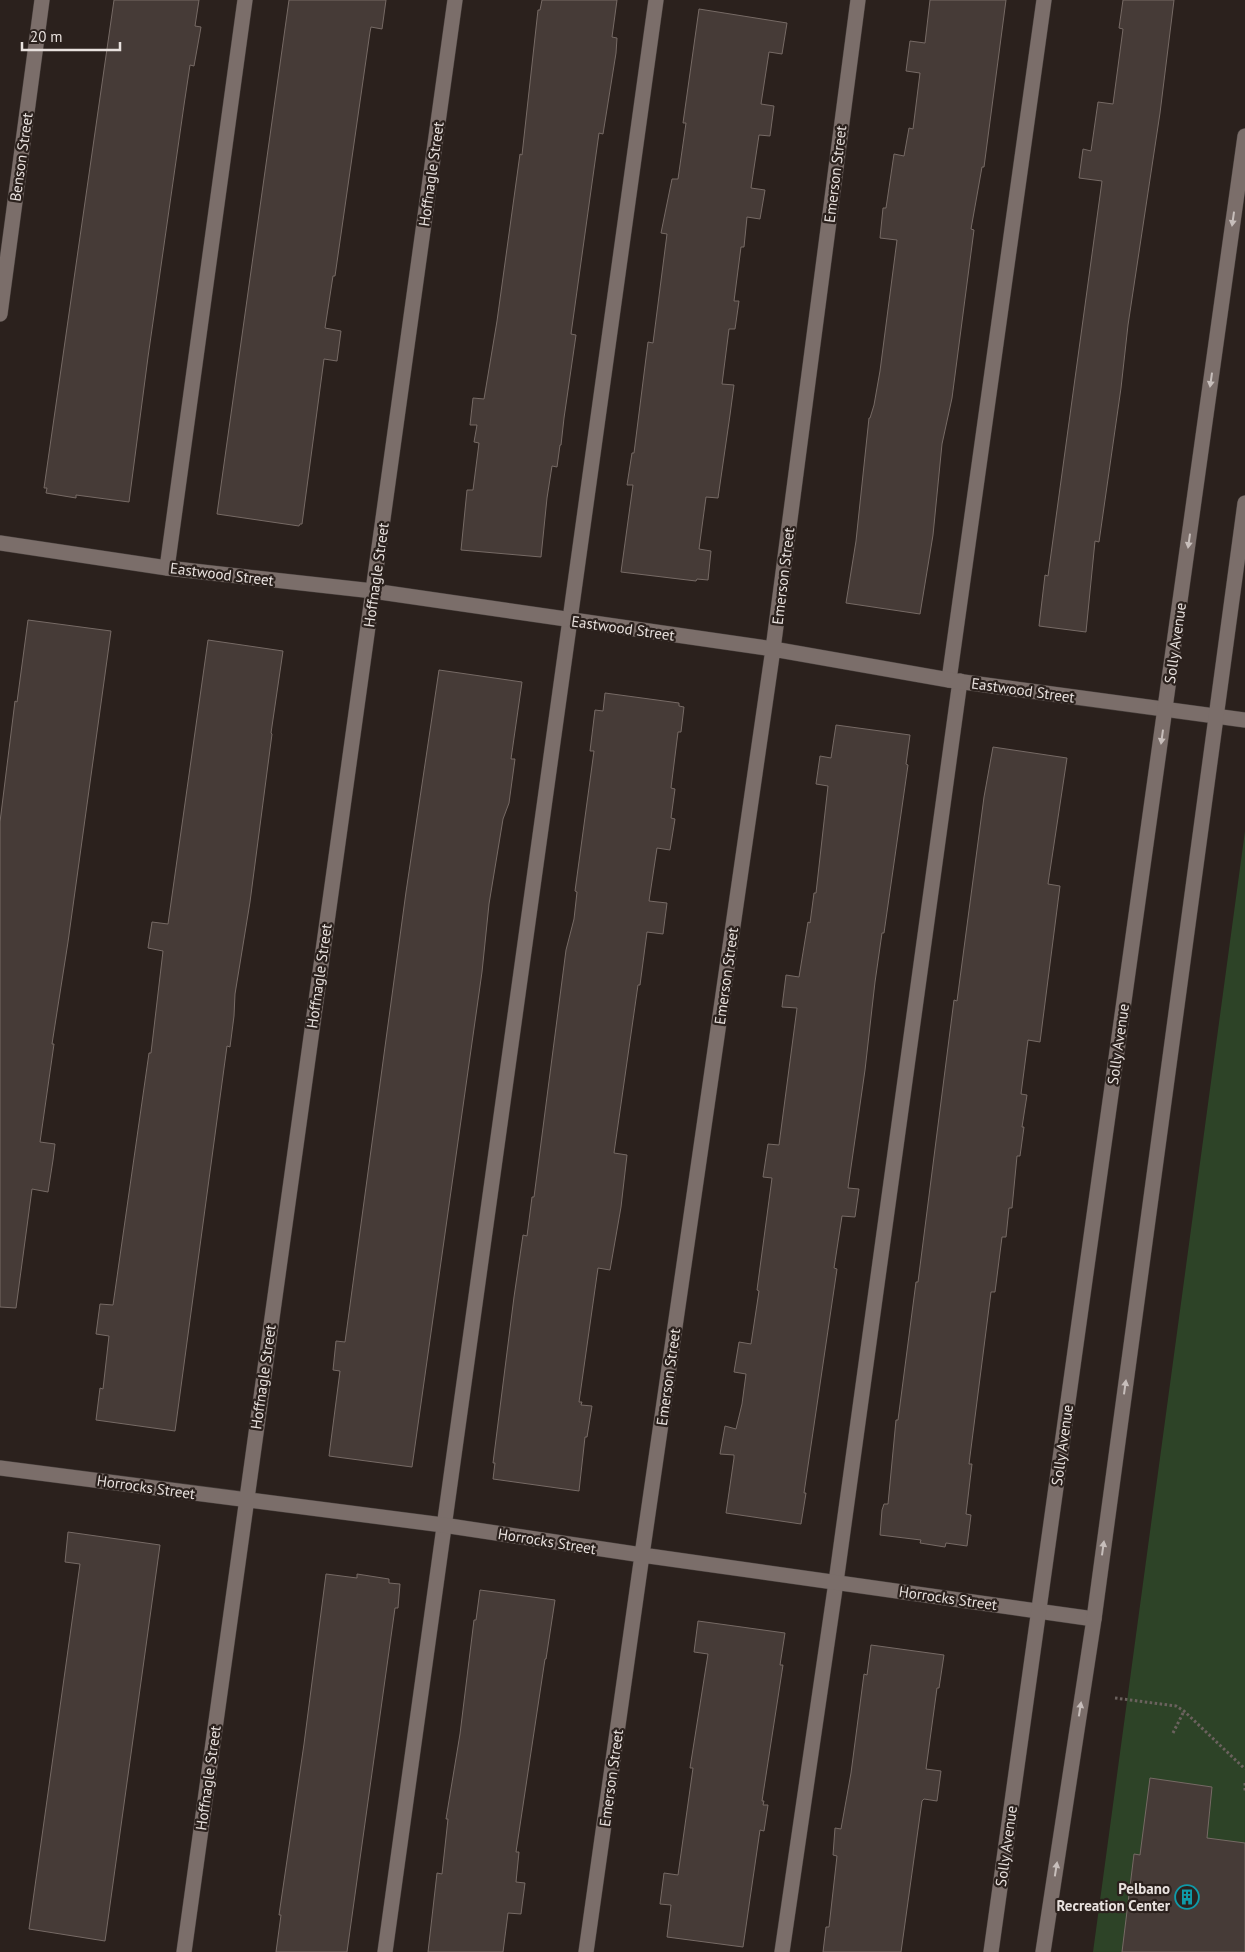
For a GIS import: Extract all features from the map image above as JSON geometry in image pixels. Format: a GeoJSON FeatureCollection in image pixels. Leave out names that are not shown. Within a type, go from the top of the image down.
{"type":"FeatureCollection","features":[{"type":"Feature","properties":{"kind":"street","name":"Benson Street"},"geometry":{"type":"LineString","coordinates":[[0,314],[42,0]]}},
{"type":"Feature","properties":{"kind":"street"},"geometry":{"type":"LineString","coordinates":[[167,568],[245,0]]}},
{"type":"Feature","properties":{"kind":"street","name":"Hoffnagle Street"},"geometry":{"type":"LineString","coordinates":[[184,1952],[455,0]]}},
{"type":"Feature","properties":{"kind":"street"},"geometry":{"type":"LineString","coordinates":[[384,1952],[656,0]]}},
{"type":"Feature","properties":{"kind":"street","name":"Emerson Street"},"geometry":{"type":"LineString","coordinates":[[586,1952],[773,649],[858,0]]}},
{"type":"Feature","properties":{"kind":"street"},"geometry":{"type":"LineString","coordinates":[[782,1952],[836,1582],[1044,0]]}},
{"type":"Feature","properties":{"kind":"street","name":"Solly Avenue"},"geometry":{"type":"LineString","coordinates":[[991,1952],[1245,136]]}},
{"type":"Feature","properties":{"kind":"street"},"geometry":{"type":"LineString","coordinates":[[1043,1952],[1094,1619],[1245,504]]}},
{"type":"Feature","properties":{"kind":"street","name":"Eastwood Street"},"geometry":{"type":"LineString","coordinates":[[0,543],[167,568],[373,591],[773,649],[954,681],[1245,720]]}},
{"type":"Feature","properties":{"kind":"street","name":"Horrocks Street"},"geometry":{"type":"LineString","coordinates":[[0,1468],[443,1525],[1094,1619]]}},
{"type":"Feature","properties":{"kind":"path"},"geometry":{"type":"LineString","coordinates":[[1115,1698],[1176,1706],[1184,1711],[1245,1769]]}},
{"type":"Feature","properties":{"kind":"path"},"geometry":{"type":"LineString","coordinates":[[1173,1733],[1184,1711]]}},
{"type":"Feature","properties":{"kind":"path"},"geometry":{"type":"LineString","coordinates":[[1245,1783],[1245,1792]]}},
{"type":"Feature","properties":{"kind":"green space"},"geometry":{"type":"Polygon","coordinates":[[[1245,831],[1245,1952],[1093,1952],[1112,1812],[1245,831]]]}},
{"type":"Feature","properties":{"kind":"building"},"geometry":{"type":"Polygon","coordinates":[[[114,0],[199,0],[195,26],[201,27],[194,66],[190,65],[129,502],[76,495],[76,498],[46,493],[47,488],[44,488],[114,0]]]}},
{"type":"Feature","properties":{"kind":"building"},"geometry":{"type":"Polygon","coordinates":[[[289,0],[386,0],[382,29],[371,27],[370,32],[335,276],[333,276],[325,328],[341,331],[337,361],[324,359],[302,524],[299,526],[217,514],[289,0]]]}},
{"type":"Feature","properties":{"kind":"building"},"geometry":{"type":"Polygon","coordinates":[[[542,0],[617,0],[612,37],[617,38],[603,134],[599,133],[571,334],[576,335],[561,445],[557,467],[552,466],[541,557],[461,550],[467,490],[473,490],[479,443],[474,442],[477,425],[470,425],[473,398],[484,399],[497,321],[520,154],[522,155],[538,10],[540,10],[542,0]]]}},
{"type":"Feature","properties":{"kind":"building"},"geometry":{"type":"Polygon","coordinates":[[[930,0],[1006,0],[984,167],[982,167],[971,229],[974,230],[952,398],[942,444],[933,535],[920,614],[846,603],[856,541],[869,418],[874,405],[880,371],[897,240],[880,238],[883,208],[886,208],[894,154],[904,156],[909,128],[913,129],[920,73],[906,71],[910,41],[925,43],[930,0]]]}},
{"type":"Feature","properties":{"kind":"building"},"geometry":{"type":"Polygon","coordinates":[[[1123,0],[1174,0],[1160,113],[1128,325],[1099,542],[1095,541],[1086,632],[1039,626],[1045,575],[1048,576],[1102,181],[1079,178],[1083,149],[1091,151],[1098,102],[1113,104],[1123,29],[1119,28],[1123,0]]]}},
{"type":"Feature","properties":{"kind":"building"},"geometry":{"type":"Polygon","coordinates":[[[699,9],[787,23],[782,54],[769,52],[761,104],[774,106],[770,136],[759,135],[751,188],[765,190],[760,219],[747,217],[744,247],[741,247],[734,301],[739,301],[735,329],[729,329],[722,384],[734,385],[730,415],[718,498],[706,497],[699,549],[711,551],[708,580],[697,579],[696,581],[621,572],[633,485],[627,485],[632,453],[634,453],[648,342],[653,343],[667,234],[661,233],[672,179],[678,179],[686,123],[683,123],[699,9]]]}},
{"type":"Feature","properties":{"kind":"building"},"geometry":{"type":"Polygon","coordinates":[[[28,620],[111,631],[52,1044],[54,1044],[40,1142],[55,1144],[53,1160],[48,1192],[32,1189],[16,1308],[0,1307],[0,822],[15,701],[17,702],[28,620]]]}},
{"type":"Feature","properties":{"kind":"building"},"geometry":{"type":"Polygon","coordinates":[[[208,640],[283,651],[250,902],[235,994],[230,1047],[227,1046],[175,1431],[96,1420],[100,1388],[103,1389],[109,1336],[96,1334],[100,1304],[113,1305],[149,1053],[151,1053],[163,951],[148,948],[152,922],[168,924],[208,640]]]}},
{"type":"Feature","properties":{"kind":"building"},"geometry":{"type":"Polygon","coordinates":[[[439,670],[522,682],[511,759],[515,759],[509,803],[503,819],[489,904],[482,972],[412,1467],[329,1456],[340,1371],[333,1370],[336,1341],[345,1342],[406,892],[439,670]]]}},
{"type":"Feature","properties":{"kind":"building"},"geometry":{"type":"Polygon","coordinates":[[[605,693],[679,703],[679,706],[684,707],[681,732],[678,732],[671,788],[675,789],[671,818],[675,819],[670,850],[657,848],[649,901],[667,903],[663,934],[647,932],[614,1153],[627,1155],[621,1207],[610,1270],[598,1268],[579,1402],[582,1402],[581,1405],[592,1406],[587,1437],[585,1437],[579,1491],[493,1479],[495,1463],[493,1463],[523,1235],[527,1236],[532,1197],[534,1197],[566,950],[574,919],[577,892],[575,891],[594,751],[590,751],[595,710],[603,711],[605,693]]]}},
{"type":"Feature","properties":{"kind":"building"},"geometry":{"type":"Polygon","coordinates":[[[836,725],[910,735],[906,764],[908,765],[884,933],[882,933],[875,982],[865,1070],[848,1188],[859,1189],[855,1217],[842,1216],[834,1268],[837,1269],[801,1524],[726,1513],[734,1455],[720,1454],[725,1426],[736,1429],[742,1404],[746,1374],[734,1372],[739,1342],[751,1344],[772,1178],[763,1177],[768,1144],[779,1145],[797,1008],[782,1007],[786,975],[799,977],[808,922],[810,923],[814,893],[816,893],[828,786],[816,784],[820,756],[831,758],[836,725]]]}},
{"type":"Feature","properties":{"kind":"building"},"geometry":{"type":"Polygon","coordinates":[[[993,747],[1067,758],[1048,884],[1060,886],[1040,1042],[1028,1040],[1021,1094],[1027,1095],[1022,1127],[1024,1127],[1020,1156],[1017,1156],[1012,1208],[1009,1208],[1006,1237],[1002,1237],[995,1292],[991,1292],[969,1464],[972,1464],[966,1514],[971,1515],[967,1546],[946,1543],[945,1547],[920,1543],[921,1540],[880,1535],[882,1510],[884,1504],[888,1504],[896,1420],[898,1420],[916,1282],[918,1282],[954,1000],[957,1001],[984,797],[993,747]]]}},
{"type":"Feature","properties":{"kind":"building"},"geometry":{"type":"Polygon","coordinates":[[[68,1532],[160,1545],[105,1941],[29,1929],[80,1564],[65,1562],[68,1532]]]}},
{"type":"Feature","properties":{"kind":"building"},"geometry":{"type":"Polygon","coordinates":[[[326,1574],[357,1578],[357,1574],[389,1579],[389,1583],[400,1584],[398,1608],[395,1608],[347,1952],[276,1952],[281,1915],[279,1915],[326,1574]]]}},
{"type":"Feature","properties":{"kind":"building"},"geometry":{"type":"Polygon","coordinates":[[[480,1590],[555,1600],[516,1852],[519,1852],[516,1882],[525,1883],[521,1914],[508,1913],[503,1952],[428,1952],[437,1873],[442,1874],[448,1819],[446,1819],[460,1734],[474,1620],[476,1620],[480,1590]]]}},
{"type":"Feature","properties":{"kind":"building"},"geometry":{"type":"Polygon","coordinates":[[[698,1621],[785,1633],[780,1665],[783,1665],[762,1801],[764,1801],[763,1805],[768,1805],[764,1831],[760,1830],[743,1947],[667,1937],[671,1905],[660,1904],[664,1873],[678,1875],[693,1768],[690,1768],[708,1654],[694,1652],[698,1621]]]}},
{"type":"Feature","properties":{"kind":"building"},"geometry":{"type":"Polygon","coordinates":[[[871,1645],[944,1655],[939,1688],[937,1688],[926,1769],[941,1771],[937,1801],[924,1799],[922,1801],[901,1952],[823,1952],[826,1927],[829,1927],[837,1856],[833,1855],[835,1828],[841,1829],[851,1773],[864,1674],[867,1675],[871,1645]]]}},
{"type":"Feature","properties":{"kind":"building","name":"Pelbano Recreation Center"},"geometry":{"type":"Polygon","coordinates":[[[1150,1778],[1212,1787],[1207,1838],[1245,1843],[1245,1952],[1122,1952],[1134,1854],[1140,1855],[1150,1778]]]}},
{"type":"Feature","properties":{"kind":"place","name":"Pelbano Recreation Center"},"geometry":{"type":"Point","coordinates":[1187,1897]}}]}
